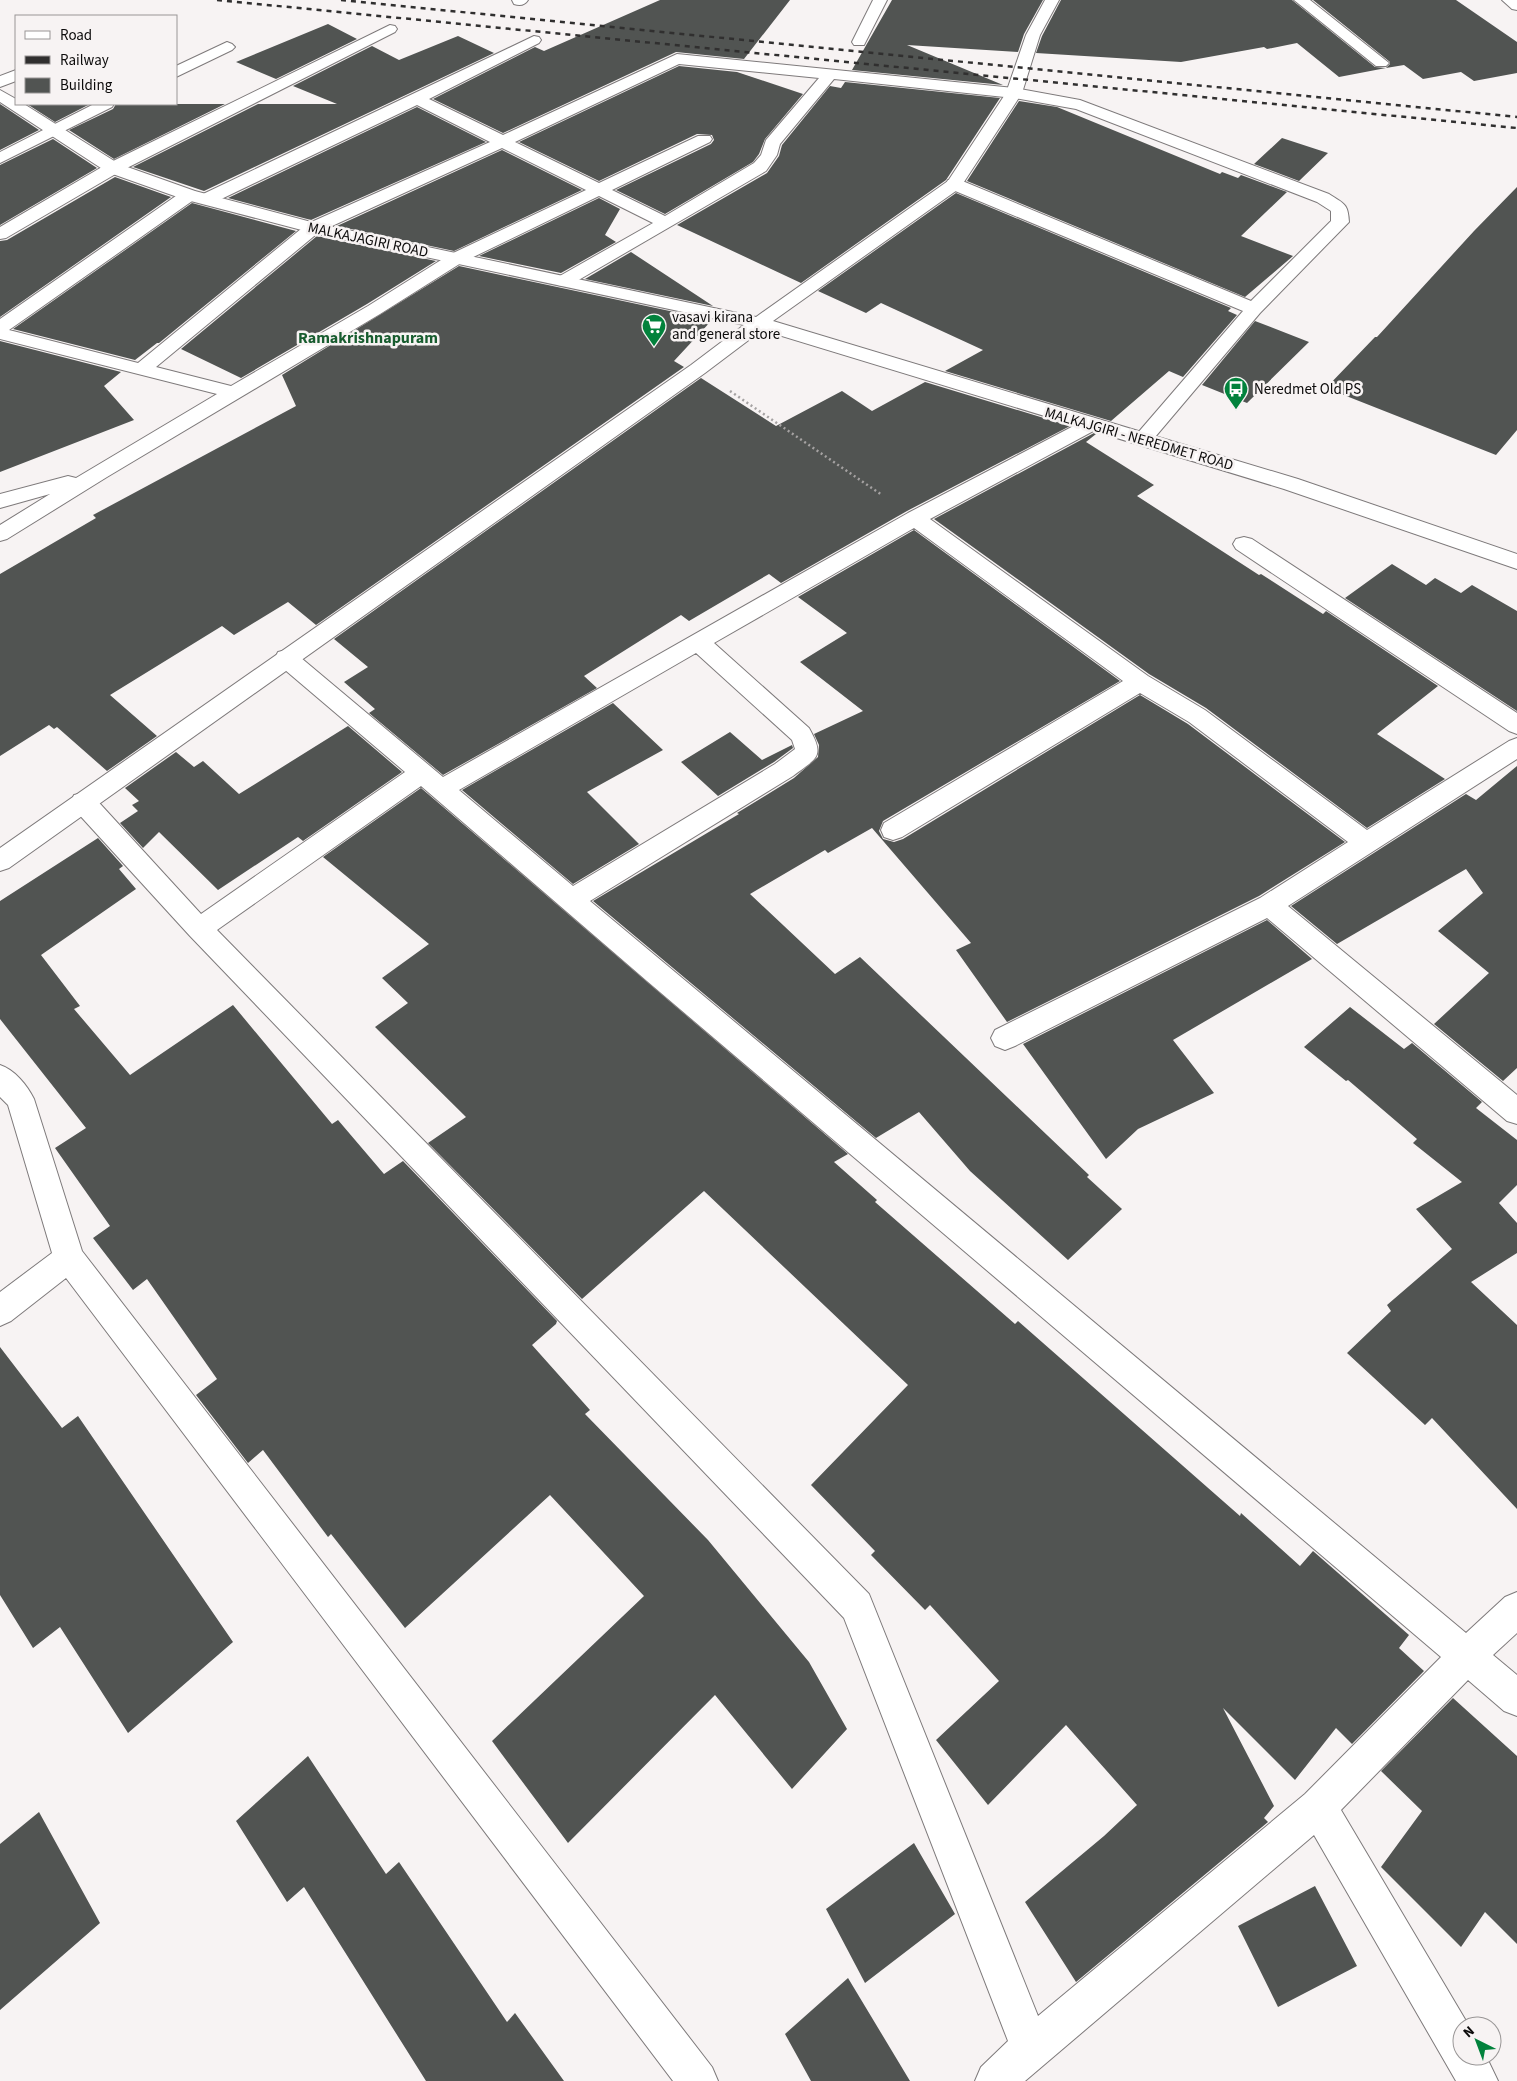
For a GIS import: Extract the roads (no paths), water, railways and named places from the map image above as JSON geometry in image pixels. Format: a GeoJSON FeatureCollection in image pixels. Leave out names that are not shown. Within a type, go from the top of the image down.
{"type":"FeatureCollection","features":[{"type":"Feature","properties":{"kind":"street"},"geometry":{"type":"LineString","coordinates":[[859,42],[880,0]]}},
{"type":"Feature","properties":{"kind":"street"},"geometry":{"type":"LineString","coordinates":[[1,858],[698,369],[759,323],[954,184],[1014,93],[1033,35],[1052,0]]}},
{"type":"Feature","properties":{"kind":"street"},"geometry":{"type":"LineString","coordinates":[[1301,0],[1381,62]]}},
{"type":"Feature","properties":{"kind":"street"},"geometry":{"type":"LineString","coordinates":[[1509,0],[1517,6]]}},
{"type":"Feature","properties":{"kind":"street"},"geometry":{"type":"LineString","coordinates":[[0,234],[114,168],[390,29]]}},
{"type":"Feature","properties":{"kind":"street"},"geometry":{"type":"LineString","coordinates":[[207,199],[417,99],[534,40]]}},
{"type":"Feature","properties":{"kind":"street"},"geometry":{"type":"LineString","coordinates":[[178,71],[227,47]]}},
{"type":"Feature","properties":{"kind":"street"},"geometry":{"type":"LineString","coordinates":[[142,369],[313,228],[502,142],[677,59],[1014,93],[1080,105],[1323,198],[1340,209],[1340,222],[1254,309],[1143,438]]}},
{"type":"Feature","properties":{"kind":"street"},"geometry":{"type":"LineString","coordinates":[[564,281],[666,224],[760,167],[769,155],[772,143],[830,74]]}},
{"type":"Feature","properties":{"kind":"street"},"geometry":{"type":"LineString","coordinates":[[0,82],[15,75]]}},
{"type":"Feature","properties":{"kind":"street","name":"MALKAJAGIRI ROAD"},"geometry":{"type":"LineString","coordinates":[[0,96],[114,168],[189,195],[313,228],[759,323]]}},
{"type":"Feature","properties":{"kind":"street"},"geometry":{"type":"LineString","coordinates":[[417,99],[666,224]]}},
{"type":"Feature","properties":{"kind":"street"},"geometry":{"type":"LineString","coordinates":[[0,158],[104,105]]}},
{"type":"Feature","properties":{"kind":"street"},"geometry":{"type":"LineString","coordinates":[[0,534],[100,472],[374,310],[455,259],[600,191],[704,139]]}},
{"type":"Feature","properties":{"kind":"street"},"geometry":{"type":"LineString","coordinates":[[954,184],[1254,309]]}},
{"type":"Feature","properties":{"kind":"street"},"geometry":{"type":"LineString","coordinates":[[0,327],[189,195]]}},
{"type":"Feature","properties":{"kind":"street","name":"MALKAJGIRI - NEREDMET ROAD"},"geometry":{"type":"LineString","coordinates":[[759,323],[1090,425],[1143,438],[1291,484],[1517,562]]}},
{"type":"Feature","properties":{"kind":"street"},"geometry":{"type":"LineString","coordinates":[[0,333],[235,393]]}},
{"type":"Feature","properties":{"kind":"street"},"geometry":{"type":"LineString","coordinates":[[200,929],[430,782],[698,642],[916,518],[1090,425]]}},
{"type":"Feature","properties":{"kind":"street"},"geometry":{"type":"LineString","coordinates":[[0,501],[100,472]]}},
{"type":"Feature","properties":{"kind":"street"},"geometry":{"type":"LineString","coordinates":[[916,518],[1140,682],[1197,716],[1367,843]]}},
{"type":"Feature","properties":{"kind":"street"},"geometry":{"type":"LineString","coordinates":[[1244,544],[1517,725]]}},
{"type":"Feature","properties":{"kind":"street"},"geometry":{"type":"LineString","coordinates":[[572,899],[784,770],[807,752],[806,743],[801,734],[698,642]]}},
{"type":"Feature","properties":{"kind":"street"},"geometry":{"type":"LineString","coordinates":[[286,658],[430,782],[572,899],[656,973],[1517,1698]]}},
{"type":"Feature","properties":{"kind":"street"},"geometry":{"type":"LineString","coordinates":[[893,830],[1140,682]]}},
{"type":"Feature","properties":{"kind":"street"},"geometry":{"type":"LineString","coordinates":[[1005,1038],[1269,905],[1517,747]]}},
{"type":"Feature","properties":{"kind":"street"},"geometry":{"type":"LineString","coordinates":[[83,802],[200,929],[857,1606],[1031,2048]]}},
{"type":"Feature","properties":{"kind":"street"},"geometry":{"type":"LineString","coordinates":[[1269,905],[1517,1112]]}},
{"type":"Feature","properties":{"kind":"street"},"geometry":{"type":"LineString","coordinates":[[0,1077],[20,1099],[69,1258],[698,2081]]}},
{"type":"Feature","properties":{"kind":"street"},"geometry":{"type":"LineString","coordinates":[[0,1311],[69,1258]]}},
{"type":"Feature","properties":{"kind":"street"},"geometry":{"type":"LineString","coordinates":[[995,2081],[1031,2048],[1318,1807],[1466,1657],[1517,1609]]}},
{"type":"Feature","properties":{"kind":"street"},"geometry":{"type":"LineString","coordinates":[[1318,1807],[1452,2036]]}},
{"type":"Feature","properties":{"kind":"street"},"geometry":{"type":"LineString","coordinates":[[1469,2066],[1478,2081]]}},
{"type":"Feature","properties":{"kind":"railway"},"geometry":{"type":"LineString","coordinates":[[217,0],[1517,128]]}},
{"type":"Feature","properties":{"kind":"railway"},"geometry":{"type":"LineString","coordinates":[[341,0],[1517,117]]}},
{"type":"Feature","properties":{"kind":"place","name":"vasavi kirana and general store"},"geometry":{"type":"Point","coordinates":[654,347]}},
{"type":"Feature","properties":{"kind":"place","name":"Neredmet Old PS"},"geometry":{"type":"Point","coordinates":[1236,410]}},
{"type":"Feature","properties":{"kind":"district","name":"Ramakrishnapuram"},"geometry":{"type":"Point","coordinates":[368,338]}}]}
